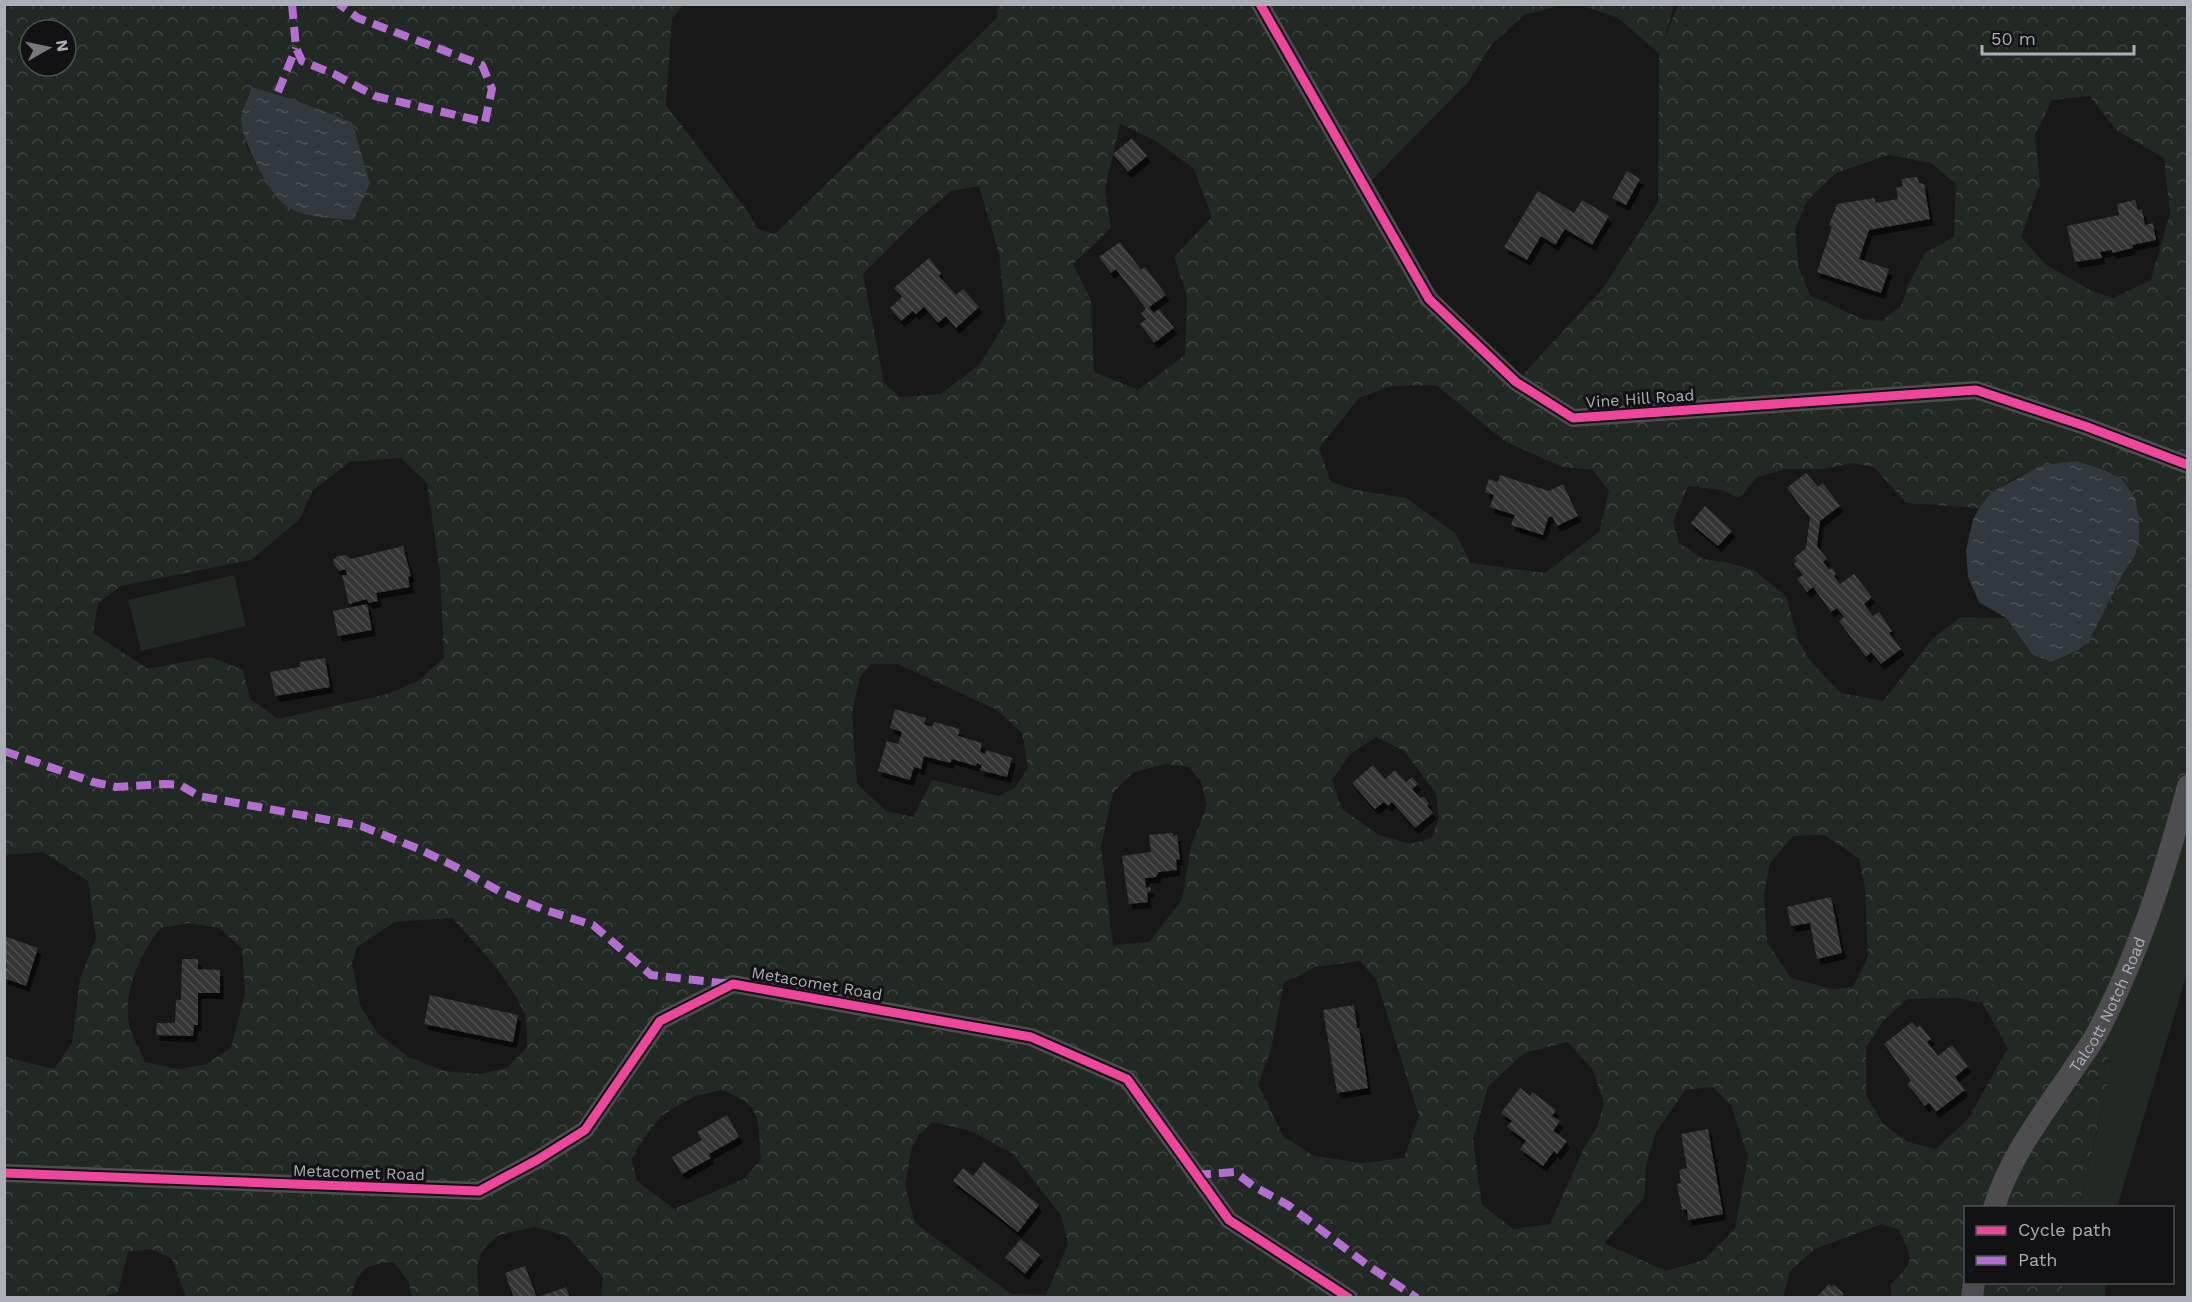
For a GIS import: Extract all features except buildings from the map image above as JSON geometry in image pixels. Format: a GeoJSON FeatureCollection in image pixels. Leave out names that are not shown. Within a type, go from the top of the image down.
{"type":"FeatureCollection","features":[{"type":"Feature","properties":{"kind":"street","name":"Vine Hill Road"},"geometry":{"type":"LineString","coordinates":[[1260,4],[1429,299],[1516,382],[1573,418],[1976,390],[2085,426],[2187,465]]}},
{"type":"Feature","properties":{"kind":"street","name":"Talcott Notch Road"},"geometry":{"type":"LineString","coordinates":[[1995,1206],[1998,1194],[2024,1142],[2095,1037],[2135,952],[2167,861],[2187,786]]}},
{"type":"Feature","properties":{"kind":"street","name":"Metacomet Road"},"geometry":{"type":"LineString","coordinates":[[4,1173],[479,1191],[537,1160],[585,1130],[660,1021],[733,984],[1031,1037],[1127,1079],[1228,1220],[1349,1298]]}},
{"type":"Feature","properties":{"kind":"green space"},"geometry":{"type":"Polygon","coordinates":[[[4,5],[684,5],[672,18],[666,105],[745,208],[758,229],[775,234],[997,18],[998,5],[1562,5],[1524,15],[1491,45],[1469,81],[1365,187],[1429,299],[1516,382],[1604,287],[1658,202],[1659,53],[1618,18],[1580,5],[1674,5],[1663,43],[1678,5],[2187,5],[2187,786],[2095,1037],[2112,1065],[2079,1206],[1964,1206],[1964,1284],[2063,1284],[2060,1297],[1891,1297],[1891,1284],[1905,1269],[1910,1259],[1899,1230],[1882,1224],[1815,1249],[1790,1271],[1783,1298],[601,1297],[603,1277],[567,1236],[535,1227],[499,1235],[483,1249],[477,1266],[479,1297],[412,1297],[408,1281],[394,1262],[376,1264],[364,1270],[357,1280],[351,1297],[186,1297],[172,1259],[151,1249],[128,1252],[118,1292],[99,1298],[5,1297],[5,1057],[54,1069],[72,1043],[80,979],[96,938],[88,881],[43,852],[5,855],[4,5]],[[253,87],[246,146],[265,179],[285,206],[370,183],[352,122],[253,87]],[[2090,96],[2052,100],[2035,135],[2040,184],[2021,237],[2045,264],[2092,291],[2113,298],[2151,280],[2170,213],[2164,158],[2116,130],[2090,96]],[[1120,124],[1105,189],[1111,228],[1073,264],[1091,300],[1094,372],[1138,390],[1185,355],[1187,296],[1174,257],[1212,217],[1194,169],[1153,139],[1120,124]],[[1888,155],[1836,173],[1807,201],[1795,229],[1799,268],[1810,295],[1862,319],[1882,321],[1901,306],[1908,285],[1925,253],[1954,237],[1956,184],[1931,163],[1888,155]],[[979,186],[951,191],[917,220],[863,274],[884,383],[900,397],[941,394],[980,364],[1006,322],[999,253],[979,186]],[[1436,385],[1391,386],[1359,398],[1319,448],[1331,482],[1356,490],[1406,498],[1455,533],[1471,563],[1545,573],[1599,532],[1609,491],[1593,470],[1563,467],[1506,442],[1436,385]],[[401,458],[350,462],[313,490],[300,519],[251,560],[121,586],[98,603],[93,633],[148,669],[211,657],[243,670],[250,699],[278,719],[387,694],[418,681],[444,658],[440,572],[427,483],[401,458]],[[2076,461],[2047,466],[2011,480],[1979,508],[1906,503],[1874,467],[1851,463],[1824,469],[1786,469],[1757,477],[1739,498],[1721,490],[1688,486],[1673,522],[1679,543],[1703,559],[1754,570],[1786,596],[1799,642],[1811,662],[1841,693],[1883,701],[1933,638],[1961,617],[2005,618],[2032,654],[2089,641],[2124,572],[2135,556],[2139,517],[2135,498],[2122,479],[2076,461]],[[871,664],[860,677],[852,713],[857,784],[886,811],[913,817],[932,780],[999,796],[1016,787],[1028,767],[1022,733],[997,710],[898,664],[871,664]],[[1376,737],[1349,755],[1332,780],[1342,809],[1379,835],[1410,844],[1432,838],[1439,817],[1436,793],[1404,751],[1376,737]],[[1165,764],[1132,773],[1113,793],[1101,846],[1113,945],[1149,942],[1182,900],[1191,846],[1207,805],[1201,781],[1189,767],[1165,764]],[[1824,835],[1793,836],[1770,863],[1764,895],[1767,942],[1791,978],[1832,989],[1853,987],[1868,957],[1865,888],[1859,858],[1824,835]],[[452,918],[395,922],[357,947],[352,963],[360,1005],[377,1033],[409,1057],[444,1071],[479,1074],[507,1068],[527,1047],[526,1019],[519,1002],[493,964],[452,918]],[[188,923],[161,928],[145,950],[134,977],[128,1005],[131,1032],[145,1062],[179,1069],[206,1064],[231,1048],[245,993],[242,948],[219,928],[188,923]],[[1360,961],[1315,967],[1284,983],[1271,1049],[1258,1084],[1283,1136],[1314,1156],[1364,1163],[1404,1158],[1419,1116],[1376,979],[1360,961]],[[1956,998],[1907,999],[1882,1022],[1866,1048],[1866,1095],[1883,1124],[1908,1142],[1936,1149],[1968,1119],[2008,1048],[1982,1003],[1956,998]],[[1568,1042],[1524,1053],[1488,1087],[1473,1139],[1482,1205],[1513,1229],[1550,1224],[1584,1148],[1597,1127],[1604,1104],[1593,1070],[1568,1042]],[[1713,1087],[1685,1090],[1655,1134],[1646,1166],[1644,1198],[1604,1243],[1666,1271],[1704,1260],[1735,1229],[1748,1156],[1731,1105],[1713,1087]],[[721,1090],[693,1097],[661,1116],[639,1145],[632,1160],[637,1181],[674,1209],[744,1179],[761,1159],[756,1115],[745,1101],[735,1096],[721,1090]],[[933,1122],[919,1135],[911,1150],[905,1186],[915,1223],[1011,1294],[1046,1295],[1068,1244],[1061,1215],[1012,1153],[971,1131],[933,1122]]]}},
{"type":"Feature","properties":{"kind":"green space"},"geometry":{"type":"Polygon","coordinates":[[[234,575],[246,626],[141,651],[128,600],[234,575]]]}},
{"type":"Feature","properties":{"kind":"green space"},"geometry":{"type":"Polygon","coordinates":[[[2187,786],[2187,973],[2117,1206],[2079,1206],[2112,1065],[2095,1037],[2187,786]]]}},
{"type":"Feature","properties":{"kind":"green space"},"geometry":{"type":"Polygon","coordinates":[[[2063,1284],[2106,1284],[2105,1297],[2060,1297],[2063,1284]]]}},
{"type":"Feature","properties":{"kind":"water"},"geometry":{"type":"Polygon","coordinates":[[[252,87],[352,122],[370,183],[353,220],[319,217],[293,210],[279,200],[272,191],[257,165],[242,127],[241,118],[244,106],[252,87]]]}},
{"type":"Feature","properties":{"kind":"water"},"geometry":{"type":"Polygon","coordinates":[[[2076,461],[2104,470],[2122,479],[2135,498],[2139,517],[2139,541],[2135,556],[2124,572],[2089,641],[2078,650],[2051,662],[2032,654],[2006,618],[1979,602],[1968,577],[1966,550],[1973,520],[1992,492],[2040,466],[2076,461]]]}},
{"type":"Feature","properties":{"kind":"marked path"},"geometry":{"type":"LineString","coordinates":[[292,4],[296,48],[302,61],[334,74],[375,96],[485,122],[492,89],[482,65],[358,18],[339,4]]}},
{"type":"Feature","properties":{"kind":"marked path"},"geometry":{"type":"LineString","coordinates":[[278,92],[296,48]]}},
{"type":"Feature","properties":{"kind":"marked path"},"geometry":{"type":"LineString","coordinates":[[4,751],[93,782],[116,787],[180,785],[199,796],[361,826],[419,849],[499,891],[545,910],[593,925],[651,975],[730,984]]}},
{"type":"Feature","properties":{"kind":"marked path"},"geometry":{"type":"LineString","coordinates":[[1196,1175],[1235,1172],[1253,1186],[1288,1205],[1370,1267],[1417,1298]]}},
{"type":"Feature","properties":{"kind":"cycle path"},"geometry":{"type":"LineString","coordinates":[[1260,4],[1429,299],[1516,382],[1573,418],[1976,390],[2085,426],[2188,465]]}},
{"type":"Feature","properties":{"kind":"cycle path"},"geometry":{"type":"LineString","coordinates":[[4,1173],[479,1191],[537,1160],[585,1130],[660,1021],[733,984],[1031,1037],[1127,1079],[1229,1220],[1349,1298]]}}]}
